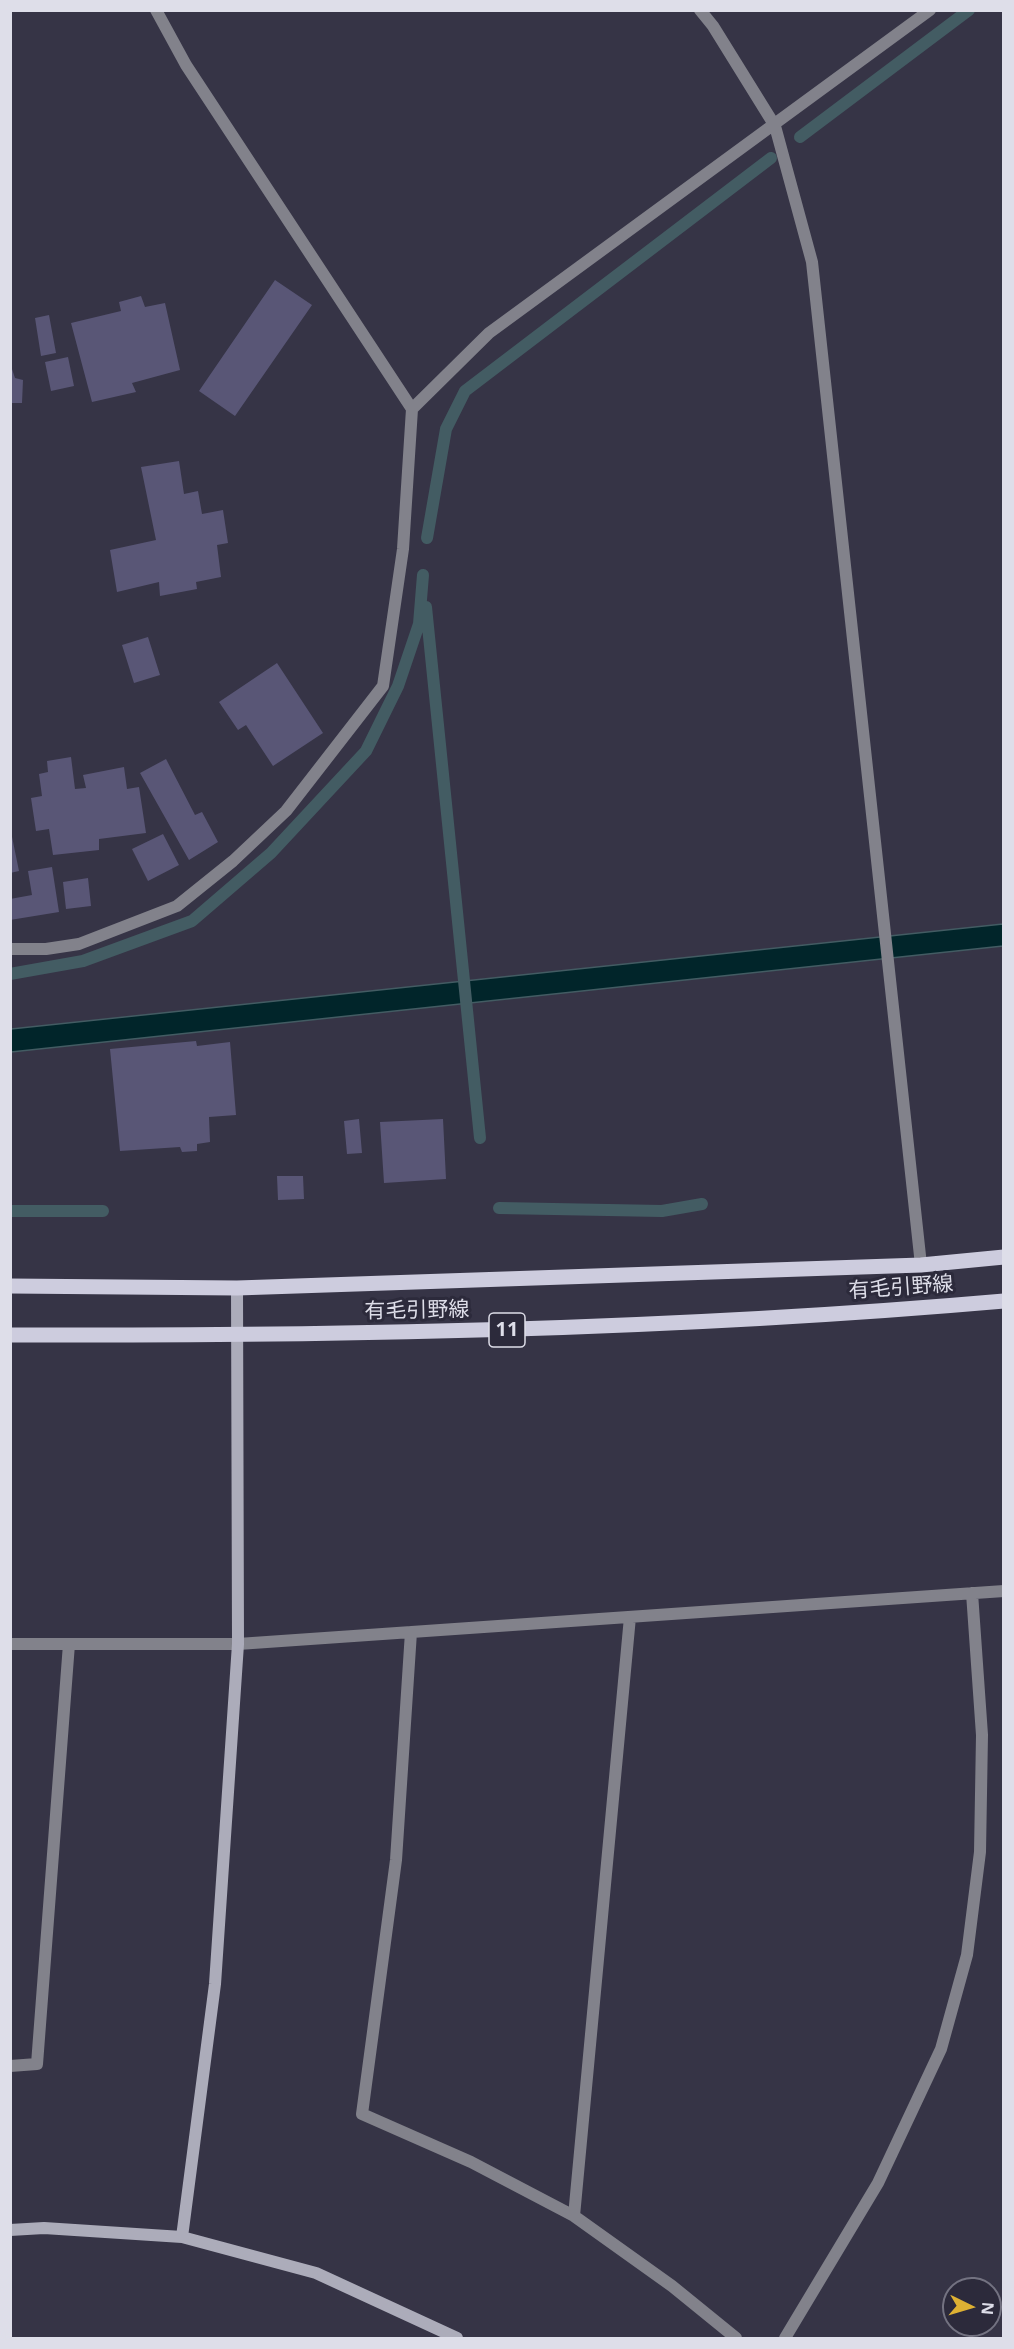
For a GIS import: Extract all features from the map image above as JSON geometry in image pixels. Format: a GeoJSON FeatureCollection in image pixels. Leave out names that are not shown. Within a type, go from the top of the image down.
{"type":"FeatureCollection","features":[{"type":"Feature","properties":{"kind":"main road","name":"有毛引野線"},"geometry":{"type":"LineString","coordinates":[[10,1286],[237,1288],[921,1265],[1004,1257]]}},
{"type":"Feature","properties":{"kind":"main road","name":"有毛引野線"},"geometry":{"type":"LineString","coordinates":[[10,1335],[237,1336],[551,1329],[1004,1302]]}},
{"type":"Feature","properties":{"kind":"street"},"geometry":{"type":"LineString","coordinates":[[10,949],[46,949],[79,944],[177,906],[233,861],[286,811],[383,686],[403,549],[412,409],[186,65],[156,10]]}},
{"type":"Feature","properties":{"kind":"street"},"geometry":{"type":"LineString","coordinates":[[700,10],[775,126],[812,262],[921,1265]]}},
{"type":"Feature","properties":{"kind":"street"},"geometry":{"type":"LineString","coordinates":[[412,409],[489,333],[775,126],[930,10]]}},
{"type":"Feature","properties":{"kind":"street"},"geometry":{"type":"LineString","coordinates":[[182,2237],[215,1984],[238,1644],[237,1288]]}},
{"type":"Feature","properties":{"kind":"street"},"geometry":{"type":"LineString","coordinates":[[10,1644],[238,1644],[1004,1591]]}},
{"type":"Feature","properties":{"kind":"street"},"geometry":{"type":"LineString","coordinates":[[785,2338],[878,2183],[941,2049],[967,1955],[980,1852],[982,1735],[972,1593]]}},
{"type":"Feature","properties":{"kind":"street"},"geometry":{"type":"LineString","coordinates":[[574,2216],[630,1617]]}},
{"type":"Feature","properties":{"kind":"street"},"geometry":{"type":"LineString","coordinates":[[411,1632],[396,1860],[362,2114],[471,2162],[574,2216],[672,2286],[736,2338]]}},
{"type":"Feature","properties":{"kind":"street"},"geometry":{"type":"LineString","coordinates":[[10,2066],[37,2064],[69,1644]]}},
{"type":"Feature","properties":{"kind":"street"},"geometry":{"type":"LineString","coordinates":[[10,2230],[44,2228],[182,2237],[316,2273],[457,2338]]}},
{"type":"Feature","properties":{"kind":"shaded area"},"geometry":{"type":"Polygon","coordinates":[[[1003,924],[1003,946],[11,1052],[11,1029],[1003,924]]]}},
{"type":"Feature","properties":{"kind":"building"},"geometry":{"type":"Polygon","coordinates":[[[275,280],[312,305],[235,416],[199,391],[275,280]]]}},
{"type":"Feature","properties":{"kind":"building"},"geometry":{"type":"Polygon","coordinates":[[[141,296],[145,307],[165,303],[180,370],[132,383],[136,392],[92,402],[71,323],[121,311],[119,302],[141,296]]]}},
{"type":"Feature","properties":{"kind":"building"},"geometry":{"type":"Polygon","coordinates":[[[49,315],[56,353],[41,356],[35,318],[49,315]]]}},
{"type":"Feature","properties":{"kind":"building"},"geometry":{"type":"Polygon","coordinates":[[[68,357],[74,386],[51,391],[45,362],[68,357]]]}},
{"type":"Feature","properties":{"kind":"building"},"geometry":{"type":"Polygon","coordinates":[[[10,363],[15,378],[23,380],[22,403],[10,403],[10,363]]]}},
{"type":"Feature","properties":{"kind":"building"},"geometry":{"type":"Polygon","coordinates":[[[179,461],[184,494],[198,491],[202,514],[223,510],[228,543],[217,545],[221,577],[196,582],[197,589],[160,596],[159,582],[117,592],[110,550],[156,540],[141,467],[179,461]]]}},
{"type":"Feature","properties":{"kind":"building"},"geometry":{"type":"Polygon","coordinates":[[[148,637],[160,675],[134,683],[122,645],[148,637]]]}},
{"type":"Feature","properties":{"kind":"building"},"geometry":{"type":"Polygon","coordinates":[[[277,663],[323,733],[273,766],[246,725],[238,730],[219,702],[277,663]]]}},
{"type":"Feature","properties":{"kind":"building"},"geometry":{"type":"Polygon","coordinates":[[[71,757],[75,789],[86,788],[83,775],[124,767],[127,789],[139,787],[146,833],[99,839],[99,850],[53,855],[49,829],[36,831],[31,798],[42,796],[39,774],[48,772],[47,761],[71,757]]]}},
{"type":"Feature","properties":{"kind":"building"},"geometry":{"type":"Polygon","coordinates":[[[166,759],[195,815],[202,812],[218,842],[189,860],[140,773],[166,759]]]}},
{"type":"Feature","properties":{"kind":"building"},"geometry":{"type":"Polygon","coordinates":[[[10,827],[19,871],[10,873],[10,827]]]}},
{"type":"Feature","properties":{"kind":"building"},"geometry":{"type":"Polygon","coordinates":[[[163,834],[179,865],[148,881],[132,849],[163,834]]]}},
{"type":"Feature","properties":{"kind":"building"},"geometry":{"type":"Polygon","coordinates":[[[52,867],[59,912],[10,920],[10,899],[32,895],[28,871],[52,867]]]}},
{"type":"Feature","properties":{"kind":"building"},"geometry":{"type":"Polygon","coordinates":[[[88,878],[91,906],[66,909],[63,882],[88,878]]]}},
{"type":"Feature","properties":{"kind":"building"},"geometry":{"type":"Polygon","coordinates":[[[196,1041],[197,1046],[230,1042],[236,1115],[209,1117],[210,1142],[197,1144],[197,1151],[182,1152],[180,1147],[120,1151],[110,1049],[196,1041]]]}},
{"type":"Feature","properties":{"kind":"building"},"geometry":{"type":"Polygon","coordinates":[[[359,1119],[362,1153],[347,1154],[344,1121],[359,1119]]]}},
{"type":"Feature","properties":{"kind":"building"},"geometry":{"type":"Polygon","coordinates":[[[443,1119],[446,1179],[384,1183],[380,1122],[443,1119]]]}},
{"type":"Feature","properties":{"kind":"building"},"geometry":{"type":"Polygon","coordinates":[[[277,1176],[303,1176],[304,1199],[278,1200],[277,1176]]]}},
{"type":"Feature","properties":{"kind":"waterway"},"geometry":{"type":"LineString","coordinates":[[800,137],[969,10]]}},
{"type":"Feature","properties":{"kind":"waterway"},"geometry":{"type":"LineString","coordinates":[[427,538],[446,429],[465,391],[771,158]]}},
{"type":"Feature","properties":{"kind":"waterway"},"geometry":{"type":"LineString","coordinates":[[10,974],[83,961],[192,921],[271,853],[366,751],[398,686],[419,624],[423,575]]}},
{"type":"Feature","properties":{"kind":"waterway"},"geometry":{"type":"LineString","coordinates":[[426,607],[480,1138]]}},
{"type":"Feature","properties":{"kind":"waterway"},"geometry":{"type":"LineString","coordinates":[[499,1208],[662,1211],[702,1204]]}},
{"type":"Feature","properties":{"kind":"waterway"},"geometry":{"type":"LineString","coordinates":[[10,1211],[103,1211]]}}]}
